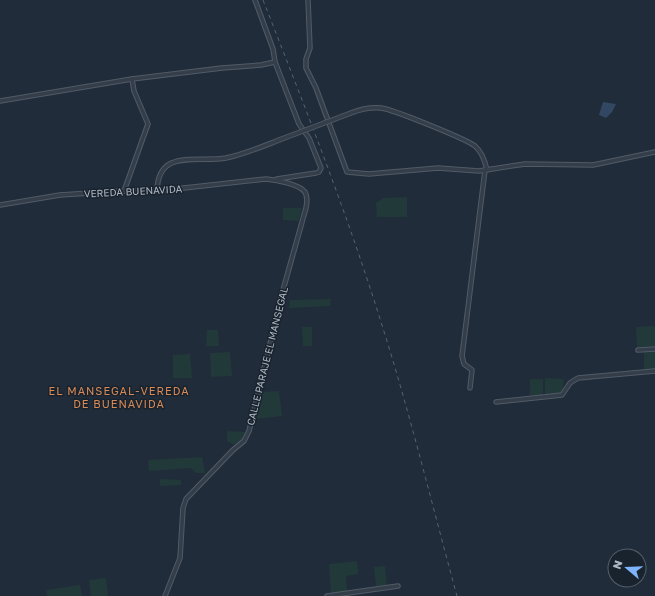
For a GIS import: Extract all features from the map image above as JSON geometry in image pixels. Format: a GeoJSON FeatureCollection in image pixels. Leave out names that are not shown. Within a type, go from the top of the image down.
{"type":"FeatureCollection","features":[{"type":"Feature","properties":{"kind":"street"},"geometry":{"type":"LineString","coordinates":[[254,0],[273,49],[275,62],[299,124],[309,138],[320,168],[319,172],[316,173],[276,180]]}},
{"type":"Feature","properties":{"kind":"street"},"geometry":{"type":"LineString","coordinates":[[308,0],[310,48],[306,59],[306,68],[316,88],[346,171],[355,174],[438,168],[473,171],[525,164],[593,165],[655,152]]}},
{"type":"Feature","properties":{"kind":"street"},"geometry":{"type":"LineString","coordinates":[[0,101],[132,80],[222,68],[261,65],[275,62]]}},
{"type":"Feature","properties":{"kind":"street"},"geometry":{"type":"LineString","coordinates":[[124,191],[148,124],[134,91],[132,80]]}},
{"type":"Feature","properties":{"kind":"street"},"geometry":{"type":"LineString","coordinates":[[157,191],[157,182],[160,172],[176,160],[220,159],[234,156],[362,109],[387,109],[475,146],[480,152],[486,170],[462,356],[464,364],[472,370],[470,388]]}},
{"type":"Feature","properties":{"kind":"street","name":"VEREDA BUENAVIDA"},"geometry":{"type":"LineString","coordinates":[[0,205],[60,195],[124,191],[157,191],[266,179],[276,180]]}},
{"type":"Feature","properties":{"kind":"street","name":"CALLE PARAJE EL MANSEGAL"},"geometry":{"type":"LineString","coordinates":[[165,596],[180,558],[183,508],[186,498],[233,450],[244,441],[249,431],[283,290],[306,208],[307,196],[301,188],[276,180]]}},
{"type":"Feature","properties":{"kind":"street"},"geometry":{"type":"LineString","coordinates":[[638,350],[655,349]]}},
{"type":"Feature","properties":{"kind":"street"},"geometry":{"type":"LineString","coordinates":[[496,402],[562,395],[570,383],[578,378],[655,371]]}},
{"type":"Feature","properties":{"kind":"street"},"geometry":{"type":"LineString","coordinates":[[327,596],[398,586]]}},
{"type":"Feature","properties":{"kind":"green space"},"geometry":{"type":"Polygon","coordinates":[[[407,197],[407,217],[377,217],[376,203],[383,198],[407,197]]]}},
{"type":"Feature","properties":{"kind":"green space"},"geometry":{"type":"Polygon","coordinates":[[[283,208],[302,208],[299,221],[283,220],[283,208]]]}},
{"type":"Feature","properties":{"kind":"green space"},"geometry":{"type":"Polygon","coordinates":[[[331,299],[330,306],[289,308],[290,300],[331,299]]]}},
{"type":"Feature","properties":{"kind":"green space"},"geometry":{"type":"Polygon","coordinates":[[[655,326],[655,346],[637,347],[636,327],[655,326]]]}},
{"type":"Feature","properties":{"kind":"green space"},"geometry":{"type":"Polygon","coordinates":[[[302,327],[312,327],[312,346],[303,346],[302,327]]]}},
{"type":"Feature","properties":{"kind":"green space"},"geometry":{"type":"Polygon","coordinates":[[[207,330],[218,330],[219,346],[206,346],[207,330]]]}},
{"type":"Feature","properties":{"kind":"green space"},"geometry":{"type":"Polygon","coordinates":[[[655,350],[655,370],[644,371],[644,351],[655,350]]]}},
{"type":"Feature","properties":{"kind":"green space"},"geometry":{"type":"Polygon","coordinates":[[[230,352],[232,376],[211,377],[210,353],[230,352]]]}},
{"type":"Feature","properties":{"kind":"green space"},"geometry":{"type":"Polygon","coordinates":[[[190,354],[192,378],[173,378],[173,355],[190,354]]]}},
{"type":"Feature","properties":{"kind":"green space"},"geometry":{"type":"Polygon","coordinates":[[[545,378],[564,379],[562,393],[545,394],[545,378]]]}},
{"type":"Feature","properties":{"kind":"green space"},"geometry":{"type":"Polygon","coordinates":[[[530,379],[543,379],[543,395],[530,395],[530,379]]]}},
{"type":"Feature","properties":{"kind":"green space"},"geometry":{"type":"Polygon","coordinates":[[[279,391],[282,416],[256,419],[263,392],[279,391]]]}},
{"type":"Feature","properties":{"kind":"green space"},"geometry":{"type":"Polygon","coordinates":[[[227,431],[245,432],[241,440],[234,445],[227,441],[227,431]]]}},
{"type":"Feature","properties":{"kind":"green space"},"geometry":{"type":"Polygon","coordinates":[[[202,457],[205,473],[196,473],[191,468],[149,471],[148,460],[202,457]]]}},
{"type":"Feature","properties":{"kind":"green space"},"geometry":{"type":"Polygon","coordinates":[[[160,479],[181,480],[181,485],[160,486],[160,479]]]}},
{"type":"Feature","properties":{"kind":"green space"},"geometry":{"type":"Polygon","coordinates":[[[357,561],[358,574],[346,576],[347,591],[331,593],[329,564],[357,561]]]}},
{"type":"Feature","properties":{"kind":"green space"},"geometry":{"type":"Polygon","coordinates":[[[385,566],[387,585],[376,586],[374,567],[385,566]]]}},
{"type":"Feature","properties":{"kind":"green space"},"geometry":{"type":"Polygon","coordinates":[[[106,578],[108,596],[91,596],[89,580],[106,578]]]}},
{"type":"Feature","properties":{"kind":"green space"},"geometry":{"type":"Polygon","coordinates":[[[80,585],[82,596],[47,596],[46,590],[80,585]]]}},
{"type":"Feature","properties":{"kind":"water"},"geometry":{"type":"Polygon","coordinates":[[[603,102],[616,104],[612,112],[606,118],[599,115],[603,102]]]}},
{"type":"Feature","properties":{"kind":"railway"},"geometry":{"type":"LineString","coordinates":[[263,0],[325,160],[368,281],[402,390],[457,596]]}},
{"type":"Feature","properties":{"kind":"district","name":"EL MANSEGAL-VEREDA DE BUENAVIDA"},"geometry":{"type":"Point","coordinates":[119,397]}}]}
